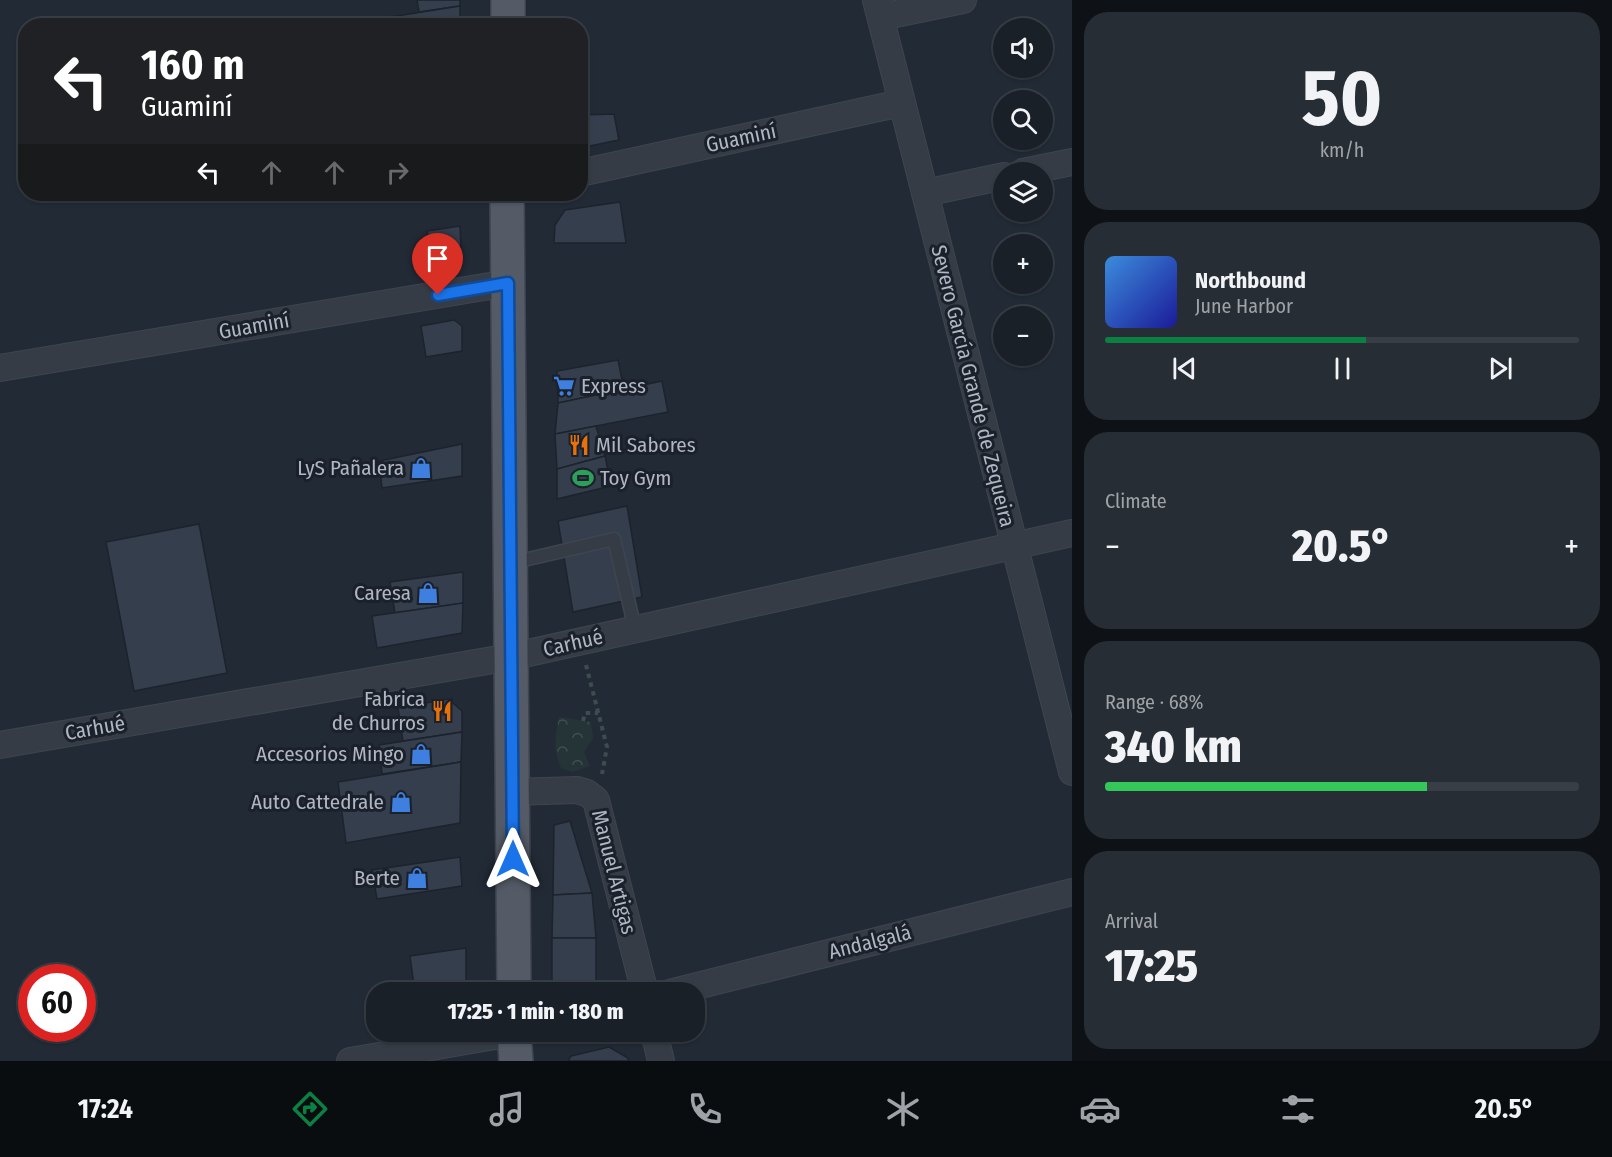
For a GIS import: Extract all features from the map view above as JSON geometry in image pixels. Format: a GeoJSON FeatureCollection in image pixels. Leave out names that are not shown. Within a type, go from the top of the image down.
{"type":"FeatureCollection","features":[{"type":"Feature","properties":{"kind":"main road"},"geometry":{"type":"LineString","coordinates":[[508,0],[508,18]]}},
{"type":"Feature","properties":{"kind":"main road"},"geometry":{"type":"LineString","coordinates":[[507,201],[514,982]]}},
{"type":"Feature","properties":{"kind":"street"},"geometry":{"type":"LineString","coordinates":[[879,9],[963,0]]}},
{"type":"Feature","properties":{"kind":"street","name":"Severo García Grande de Zequeira"},"geometry":{"type":"LineString","coordinates":[[879,9],[1072,772]]}},
{"type":"Feature","properties":{"kind":"street","name":"Guaminí"},"geometry":{"type":"LineString","coordinates":[[588,171],[901,103]]}},
{"type":"Feature","properties":{"kind":"street"},"geometry":{"type":"LineString","coordinates":[[1053,166],[1072,162]]}},
{"type":"Feature","properties":{"kind":"street"},"geometry":{"type":"LineString","coordinates":[[925,193],[993,178]]}},
{"type":"Feature","properties":{"kind":"street","name":"Guaminí"},"geometry":{"type":"LineString","coordinates":[[0,368],[508,283]]}},
{"type":"Feature","properties":{"kind":"street","name":"Carhué"},"geometry":{"type":"LineString","coordinates":[[0,745],[510,657],[1072,533]]}},
{"type":"Feature","properties":{"kind":"street","name":"Manuel Artigas"},"geometry":{"type":"LineString","coordinates":[[512,792],[577,790],[587,793],[596,800],[642,982]]}},
{"type":"Feature","properties":{"kind":"street","name":"Andalgalá"},"geometry":{"type":"LineString","coordinates":[[705,984],[1072,892]]}},
{"type":"Feature","properties":{"kind":"street"},"geometry":{"type":"LineString","coordinates":[[350,1061],[500,1042]]}},
{"type":"Feature","properties":{"kind":"street"},"geometry":{"type":"LineString","coordinates":[[656,1042],[661,1061]]}},
{"type":"Feature","properties":{"kind":"lane"},"geometry":{"type":"LineString","coordinates":[[510,563],[614,539],[635,629]]}},
{"type":"Feature","properties":{"kind":"path"},"geometry":{"type":"LineString","coordinates":[[580,641],[608,747],[596,800]]}},
{"type":"Feature","properties":{"kind":"path"},"geometry":{"type":"LineString","coordinates":[[582,721],[585,713],[598,713]]}},
{"type":"Feature","properties":{"kind":"green space"},"geometry":{"type":"Polygon","coordinates":[[[559,717],[591,722],[593,738],[584,752],[590,766],[573,772],[561,768],[556,743],[559,717]]]}},
{"type":"Feature","properties":{"kind":"building"},"geometry":{"type":"Polygon","coordinates":[[[417,0],[460,0],[460,6],[419,12],[417,0]]]}},
{"type":"Feature","properties":{"kind":"building"},"geometry":{"type":"Polygon","coordinates":[[[460,6],[460,18],[384,18],[460,6]]]}},
{"type":"Feature","properties":{"kind":"building"},"geometry":{"type":"Polygon","coordinates":[[[614,114],[619,140],[588,146],[588,115],[614,114]]]}},
{"type":"Feature","properties":{"kind":"building"},"geometry":{"type":"Polygon","coordinates":[[[620,202],[626,243],[554,243],[555,225],[565,210],[620,202]]]}},
{"type":"Feature","properties":{"kind":"building"},"geometry":{"type":"Polygon","coordinates":[[[460,226],[461,250],[455,257],[433,260],[427,231],[460,226]]]}},
{"type":"Feature","properties":{"kind":"building"},"geometry":{"type":"Polygon","coordinates":[[[454,320],[462,326],[462,351],[426,357],[421,326],[454,320]]]}},
{"type":"Feature","properties":{"kind":"building"},"geometry":{"type":"Polygon","coordinates":[[[618,360],[624,389],[558,403],[557,371],[618,360]]]}},
{"type":"Feature","properties":{"kind":"building"},"geometry":{"type":"Polygon","coordinates":[[[662,381],[668,412],[555,434],[558,403],[662,381]]]}},
{"type":"Feature","properties":{"kind":"building","name":"Mil Sabores"},"geometry":{"type":"Polygon","coordinates":[[[596,426],[605,456],[557,469],[555,434],[596,426]]]}},
{"type":"Feature","properties":{"kind":"building","name":"LyS Pañalera"},"geometry":{"type":"Polygon","coordinates":[[[462,444],[462,476],[382,488],[379,461],[462,444]]]}},
{"type":"Feature","properties":{"kind":"building","name":"Toy Gym"},"geometry":{"type":"Polygon","coordinates":[[[605,456],[611,486],[557,499],[557,469],[605,456]]]}},
{"type":"Feature","properties":{"kind":"building"},"geometry":{"type":"Polygon","coordinates":[[[627,506],[642,597],[573,612],[558,521],[627,506]]]}},
{"type":"Feature","properties":{"kind":"building"},"geometry":{"type":"Polygon","coordinates":[[[199,524],[227,673],[134,691],[106,542],[199,524]]]}},
{"type":"Feature","properties":{"kind":"building","name":"Caresa"},"geometry":{"type":"Polygon","coordinates":[[[463,572],[463,603],[395,613],[390,582],[463,572]]]}},
{"type":"Feature","properties":{"kind":"building"},"geometry":{"type":"Polygon","coordinates":[[[463,603],[462,633],[377,648],[372,616],[463,603]]]}},
{"type":"Feature","properties":{"kind":"building"},"geometry":{"type":"Polygon","coordinates":[[[448,699],[462,711],[462,732],[403,741],[398,708],[448,699]]]}},
{"type":"Feature","properties":{"kind":"building","name":"Accesorios Mingo"},"geometry":{"type":"Polygon","coordinates":[[[462,732],[461,762],[382,774],[379,745],[462,732]]]}},
{"type":"Feature","properties":{"kind":"building","name":"Auto Cattedrale"},"geometry":{"type":"Polygon","coordinates":[[[461,762],[460,823],[346,843],[338,782],[461,762]]]}},
{"type":"Feature","properties":{"kind":"building"},"geometry":{"type":"Polygon","coordinates":[[[570,821],[592,893],[553,895],[554,825],[570,821]]]}},
{"type":"Feature","properties":{"kind":"building","name":"Berte"},"geometry":{"type":"Polygon","coordinates":[[[460,857],[462,886],[377,899],[372,870],[460,857]]]}},
{"type":"Feature","properties":{"kind":"building"},"geometry":{"type":"Polygon","coordinates":[[[592,893],[596,938],[552,938],[553,895],[592,893]]]}},
{"type":"Feature","properties":{"kind":"building"},"geometry":{"type":"Polygon","coordinates":[[[552,938],[596,938],[596,982],[552,982],[552,938]]]}},
{"type":"Feature","properties":{"kind":"building"},"geometry":{"type":"Polygon","coordinates":[[[466,948],[466,982],[414,982],[410,956],[466,948]]]}},
{"type":"Feature","properties":{"kind":"building"},"geometry":{"type":"Polygon","coordinates":[[[609,1047],[628,1058],[629,1061],[568,1061],[571,1056],[609,1047]]]}},
{"type":"Feature","properties":{"kind":"place","name":"Express"},"geometry":{"type":"Point","coordinates":[564,386]}},
{"type":"Feature","properties":{"kind":"place","name":"Mil Sabores"},"geometry":{"type":"Point","coordinates":[579,445]}},
{"type":"Feature","properties":{"kind":"place","name":"LyS Pañalera"},"geometry":{"type":"Point","coordinates":[421,468]}},
{"type":"Feature","properties":{"kind":"place","name":"Toy Gym"},"geometry":{"type":"Point","coordinates":[583,478]}},
{"type":"Feature","properties":{"kind":"place","name":"Caresa"},"geometry":{"type":"Point","coordinates":[428,593]}},
{"type":"Feature","properties":{"kind":"place","name":"Fabrica de Churros"},"geometry":{"type":"Point","coordinates":[442,711]}},
{"type":"Feature","properties":{"kind":"place","name":"Accesorios Mingo"},"geometry":{"type":"Point","coordinates":[421,754]}},
{"type":"Feature","properties":{"kind":"place","name":"Auto Cattedrale"},"geometry":{"type":"Point","coordinates":[401,802]}},
{"type":"Feature","properties":{"kind":"place","name":"Berte"},"geometry":{"type":"Point","coordinates":[417,878]}},
{"type":"Feature","properties":{"kind":"route"},"geometry":{"type":"LineString","coordinates":[[438,295],[508,283],[513,859]]}}]}
